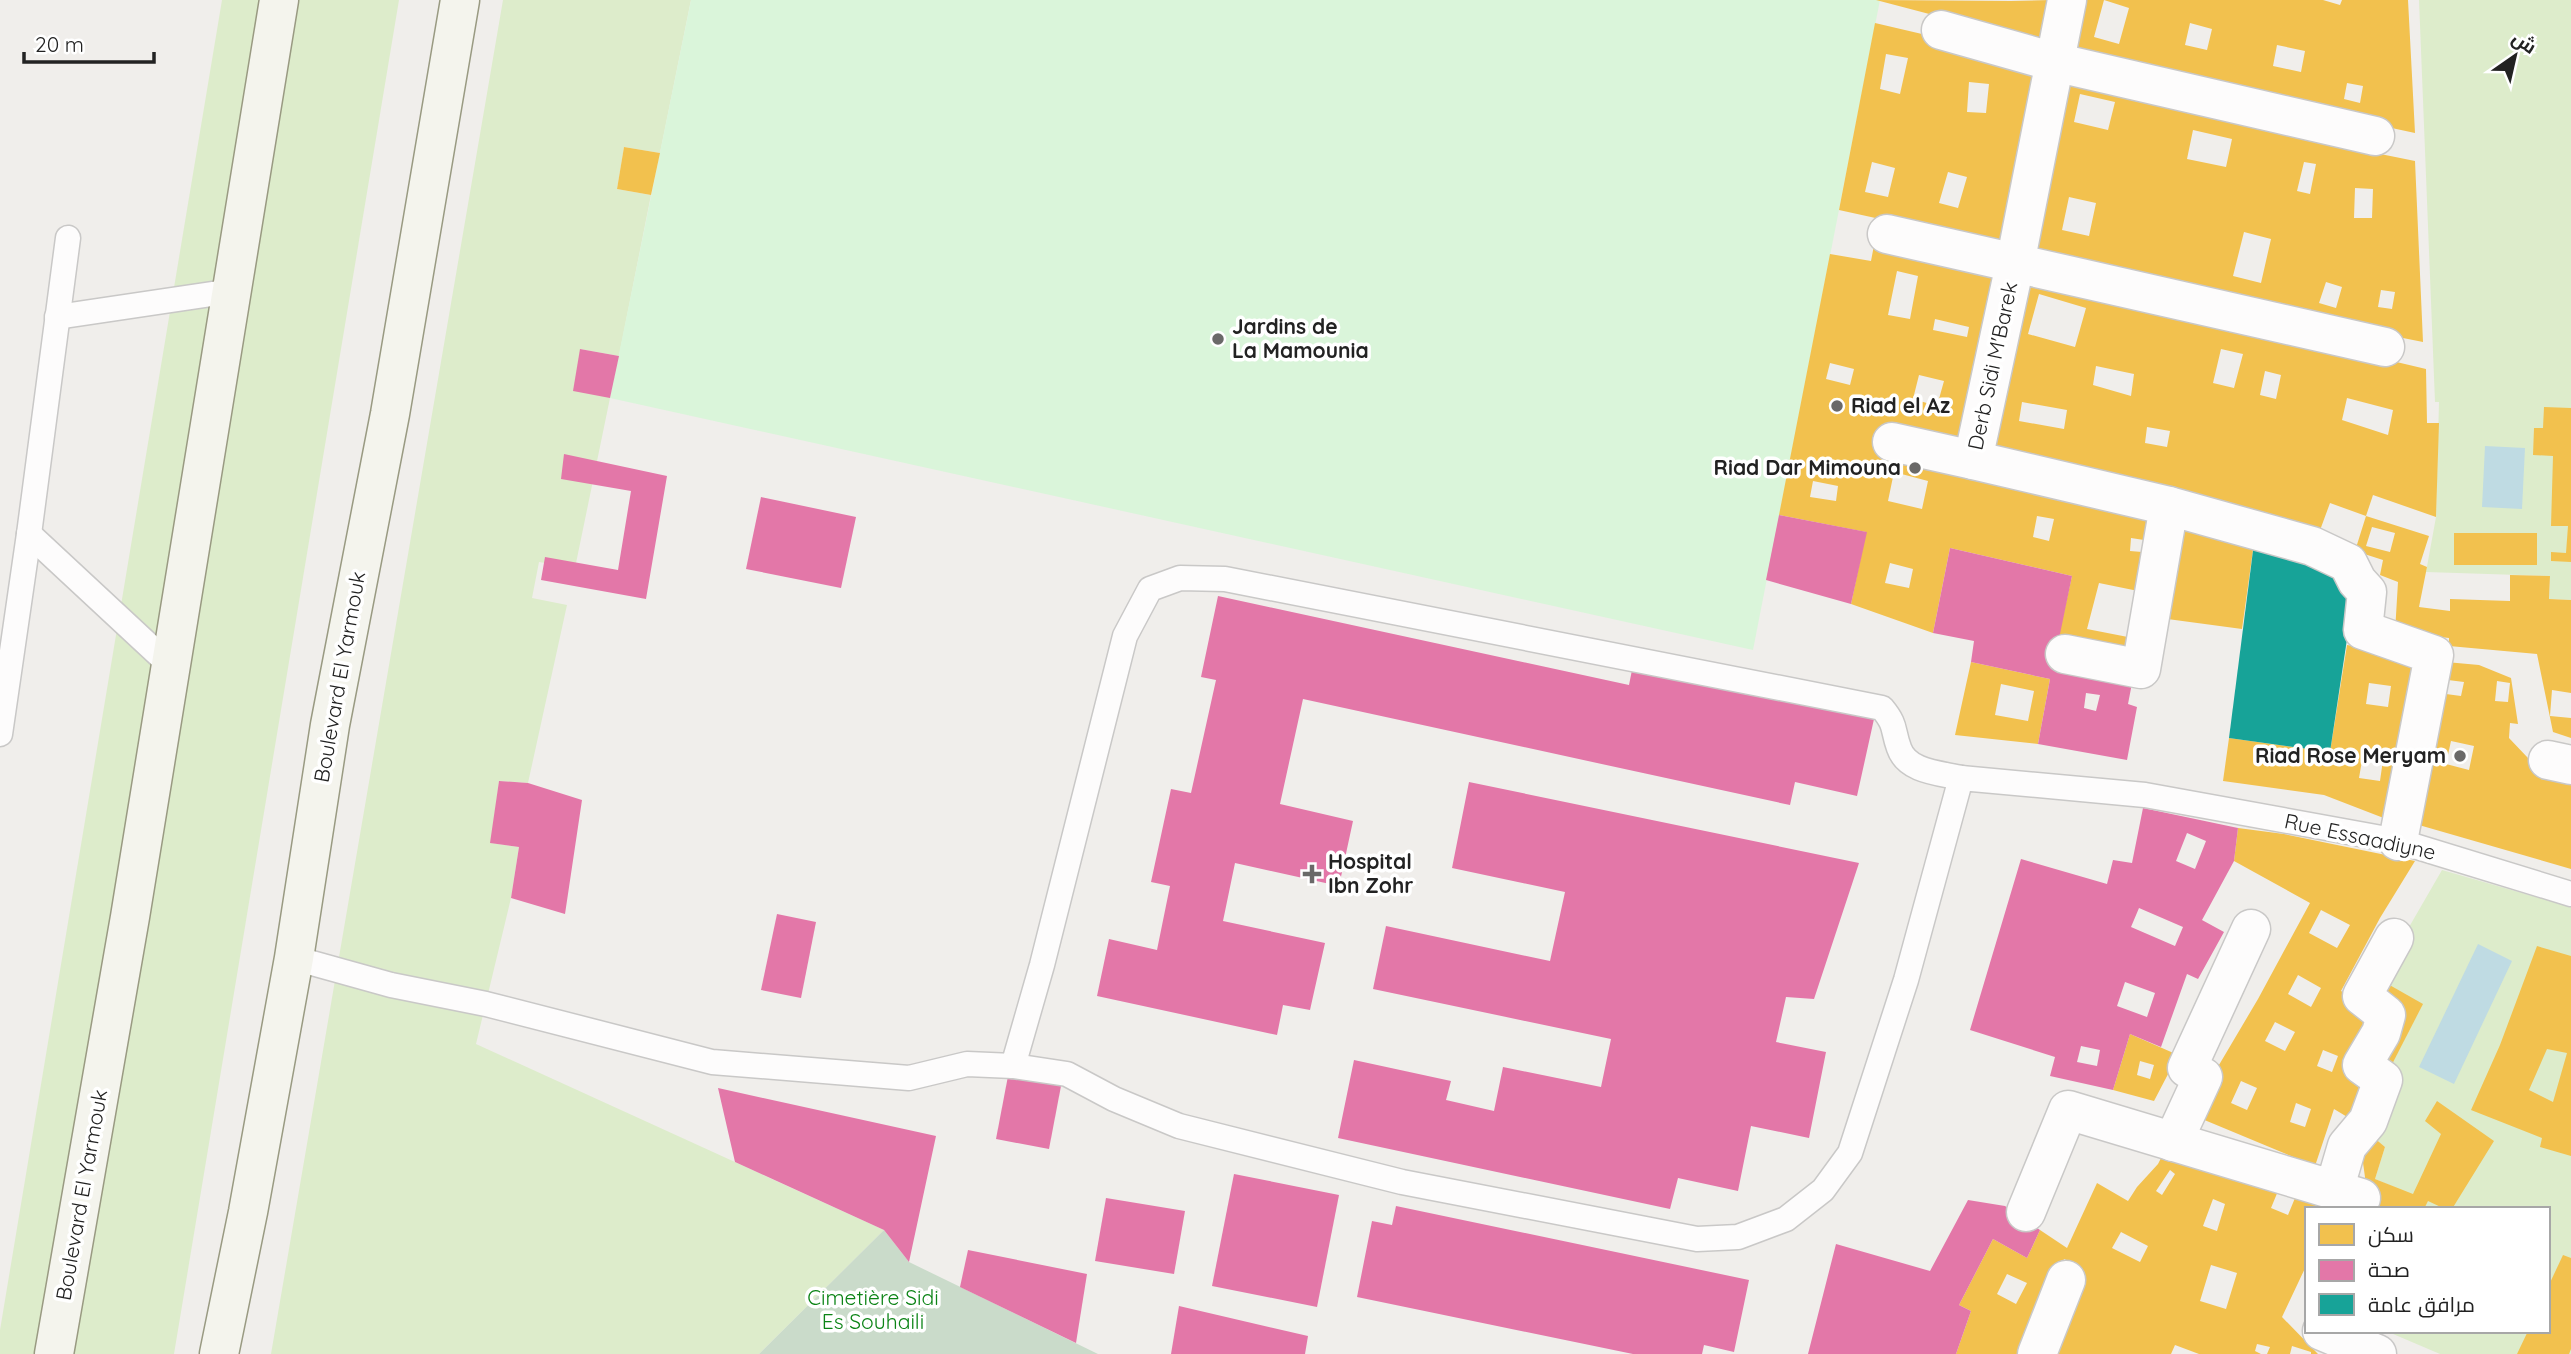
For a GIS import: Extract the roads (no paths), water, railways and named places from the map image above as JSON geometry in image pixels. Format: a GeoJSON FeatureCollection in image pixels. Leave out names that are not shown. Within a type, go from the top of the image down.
{"type":"FeatureCollection","features":[{"type":"Feature","properties":{"kind":"main road","name":"Boulevard El Yarmouk"},"geometry":{"type":"LineString","coordinates":[[54,1354],[171,666],[279,0]]}},
{"type":"Feature","properties":{"kind":"main road","name":"Boulevard El Yarmouk"},"geometry":{"type":"LineString","coordinates":[[219,1354],[294,958],[330,725],[390,414],[460,0]]}},
{"type":"Feature","properties":{"kind":"street","name":"Derb Sidi M'Barek"},"geometry":{"type":"LineString","coordinates":[[2067,0],[1973,460],[2169,506],[2312,546],[2348,563],[2357,581],[2367,592],[2362,630],[2434,656],[2398,841]]}},
{"type":"Feature","properties":{"kind":"street"},"geometry":{"type":"LineString","coordinates":[[1941,30],[2054,62],[2375,136]]}},
{"type":"Feature","properties":{"kind":"street"},"geometry":{"type":"LineString","coordinates":[[1887,234],[2385,347]]}},
{"type":"Feature","properties":{"kind":"street"},"geometry":{"type":"LineString","coordinates":[[1892,442],[1973,460]]}},
{"type":"Feature","properties":{"kind":"street"},"geometry":{"type":"LineString","coordinates":[[2065,654],[2141,669],[2169,506]]}},
{"type":"Feature","properties":{"kind":"street"},"geometry":{"type":"LineString","coordinates":[[2173,1142],[2203,1077],[2187,1068],[2252,929]]}},
{"type":"Feature","properties":{"kind":"street"},"geometry":{"type":"LineString","coordinates":[[2026,1212],[2068,1110],[2345,1199],[2347,1146],[2368,1121],[2383,1080],[2362,1065],[2381,1033],[2386,1015],[2362,996],[2394,938]]}},
{"type":"Feature","properties":{"kind":"street"},"geometry":{"type":"LineString","coordinates":[[2037,1354],[2066,1280]]}},
{"type":"Feature","properties":{"kind":"street"},"geometry":{"type":"LineString","coordinates":[[2305,1312],[2295,1320],[2305,1324]]}},
{"type":"Feature","properties":{"kind":"street"},"geometry":{"type":"LineString","coordinates":[[2327,1333],[2377,1354]]}},
{"type":"Feature","properties":{"kind":"lane"},"geometry":{"type":"LineString","coordinates":[[0,734],[68,238]]}},
{"type":"Feature","properties":{"kind":"lane"},"geometry":{"type":"LineString","coordinates":[[57,317],[232,291]]}},
{"type":"Feature","properties":{"kind":"lane"},"geometry":{"type":"LineString","coordinates":[[29,534],[171,666]]}},
{"type":"Feature","properties":{"kind":"lane","name":"Rue Essaadiyne"},"geometry":{"type":"LineString","coordinates":[[1013,1066],[1042,965],[1125,636],[1150,589],[1180,578],[1225,579],[1882,708],[1893,721],[1899,751],[1913,767],[1961,778],[2145,795],[2398,841],[2571,894]]}},
{"type":"Feature","properties":{"kind":"lane"},"geometry":{"type":"LineString","coordinates":[[294,958],[391,985],[486,1004],[712,1062],[909,1078],[967,1064],[1013,1066],[1067,1074],[1114,1099],[1179,1126],[1402,1182],[1696,1238],[1738,1237],[1786,1219],[1823,1190],[1850,1153],[1906,979],[1961,778]]}},
{"type":"Feature","properties":{"kind":"water"},"geometry":{"type":"Polygon","coordinates":[[[2485,446],[2525,448],[2522,509],[2482,507],[2485,446]]]}},
{"type":"Feature","properties":{"kind":"water"},"geometry":{"type":"Polygon","coordinates":[[[2478,944],[2512,961],[2454,1084],[2419,1067],[2478,944]]]}},
{"type":"Feature","properties":{"kind":"place","name":"Jardins de La Mamounia"},"geometry":{"type":"Point","coordinates":[1218,339]}},
{"type":"Feature","properties":{"kind":"place","name":"Riad el Az"},"geometry":{"type":"Point","coordinates":[1837,406]}},
{"type":"Feature","properties":{"kind":"place","name":"Riad Dar Mimouna"},"geometry":{"type":"Point","coordinates":[1915,468]}},
{"type":"Feature","properties":{"kind":"place","name":"Riad Rose Meryam"},"geometry":{"type":"Point","coordinates":[2460,756]}},
{"type":"Feature","properties":{"kind":"place","name":"Hospital Ibn Zohr"},"geometry":{"type":"Point","coordinates":[1312,874]}},
{"type":"Feature","properties":{"kind":"park label","name":"Cimetière Sidi Es Souhaili"},"geometry":{"type":"Point","coordinates":[873,1310]}}]}
